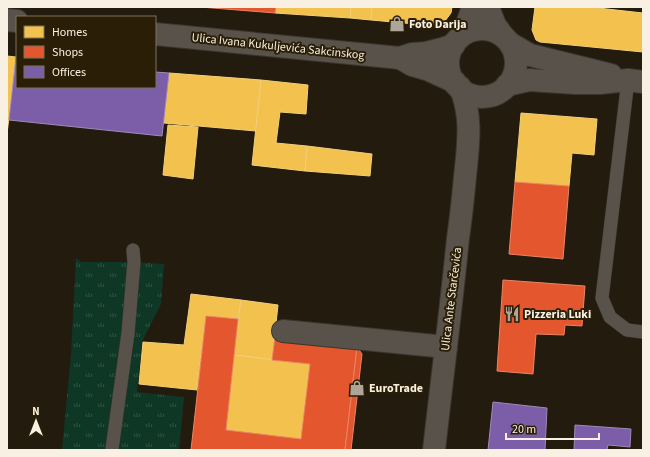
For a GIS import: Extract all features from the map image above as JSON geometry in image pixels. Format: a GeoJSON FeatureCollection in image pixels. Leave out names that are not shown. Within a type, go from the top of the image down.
{"type":"FeatureCollection","features":[{"type":"Feature","properties":{"kind":"street"},"geometry":{"type":"LineString","coordinates":[[473,7],[467,24],[450,54],[448,64],[450,74],[457,85],[468,94],[489,96],[503,89],[529,80],[576,83],[635,81]]}},
{"type":"Feature","properties":{"kind":"street"},"geometry":{"type":"LineString","coordinates":[[488,7],[495,25],[507,40],[515,55],[516,66],[514,76],[503,89]]}},
{"type":"Feature","properties":{"kind":"street"},"geometry":{"type":"LineString","coordinates":[[457,41],[468,32],[477,29],[496,31],[530,55],[635,81]]}},
{"type":"Feature","properties":{"kind":"street","name":"Ulica Ivana Kukuljevića Sakcinskog"},"geometry":{"type":"LineString","coordinates":[[156,34],[400,58],[412,54],[426,53],[442,49],[457,41]]}},
{"type":"Feature","properties":{"kind":"street","name":"Ulica Ivana Kukuljevića Sakcinskog"},"geometry":{"type":"LineString","coordinates":[[400,58],[412,65],[429,70],[457,85]]}},
{"type":"Feature","properties":{"kind":"street","name":"Ulica Ante Starčevića"},"geometry":{"type":"LineString","coordinates":[[434,450],[468,148],[469,121],[467,106],[464,96],[457,85]]}},
{"type":"Feature","properties":{"kind":"street","name":"Ulica Ante Starčevića"},"geometry":{"type":"LineString","coordinates":[[468,148],[484,112],[490,102],[503,89]]}},
{"type":"Feature","properties":{"kind":"street"},"geometry":{"type":"LineString","coordinates":[[283,331],[446,347]]}},
{"type":"Feature","properties":{"kind":"lane"},"geometry":{"type":"LineString","coordinates":[[635,81],[602,298],[610,317],[627,330],[643,332]]}},
{"type":"Feature","properties":{"kind":"lane"},"geometry":{"type":"LineString","coordinates":[[113,450],[128,333],[134,262],[133,250]]}},
{"type":"Feature","properties":{"kind":"green space"},"geometry":{"type":"Polygon","coordinates":[[[76,258],[81,262],[134,262],[164,264],[161,304],[142,342],[137,392],[184,397],[179,450],[62,450],[71,354],[76,258]]]}},
{"type":"Feature","properties":{"kind":"building: Homes"},"geometry":{"type":"Polygon","coordinates":[[[276,7],[351,7],[350,18],[275,13],[276,7]]]}},
{"type":"Feature","properties":{"kind":"building: Homes"},"geometry":{"type":"Polygon","coordinates":[[[351,7],[372,7],[371,20],[350,18],[351,7]]]}},
{"type":"Feature","properties":{"kind":"building: Homes"},"geometry":{"type":"Polygon","coordinates":[[[372,7],[452,7],[451,13],[445,21],[437,26],[371,20],[372,7]]]}},
{"type":"Feature","properties":{"kind":"building: Homes"},"geometry":{"type":"Polygon","coordinates":[[[535,7],[589,7],[643,13],[643,52],[540,42],[536,40],[532,30],[535,7]]]}},
{"type":"Feature","properties":{"kind":"building: Homes"},"geometry":{"type":"Polygon","coordinates":[[[7,56],[16,57],[7,134],[7,56]]]}},
{"type":"Feature","properties":{"kind":"building: Homes"},"geometry":{"type":"Polygon","coordinates":[[[169,73],[261,80],[256,131],[164,123],[169,73]]]}},
{"type":"Feature","properties":{"kind":"building: Homes"},"geometry":{"type":"Polygon","coordinates":[[[261,80],[308,85],[306,114],[280,112],[276,143],[307,146],[305,171],[252,165],[261,80]]]}},
{"type":"Feature","properties":{"kind":"building: Homes"},"geometry":{"type":"Polygon","coordinates":[[[521,113],[597,119],[594,155],[572,153],[569,186],[515,182],[521,113]]]}},
{"type":"Feature","properties":{"kind":"building: Homes"},"geometry":{"type":"Polygon","coordinates":[[[168,125],[198,127],[193,179],[163,175],[168,125]]]}},
{"type":"Feature","properties":{"kind":"building: Homes"},"geometry":{"type":"Polygon","coordinates":[[[307,146],[372,154],[370,176],[305,171],[307,146]]]}},
{"type":"Feature","properties":{"kind":"building: Homes"},"geometry":{"type":"Polygon","coordinates":[[[191,294],[241,300],[238,319],[206,316],[197,390],[139,384],[143,342],[184,345],[191,294]]]}},
{"type":"Feature","properties":{"kind":"building: Homes"},"geometry":{"type":"Polygon","coordinates":[[[241,300],[278,305],[272,360],[234,355],[241,300]]]}},
{"type":"Feature","properties":{"kind":"building: Homes"},"geometry":{"type":"Polygon","coordinates":[[[234,355],[310,364],[301,439],[226,430],[234,355]]]}},
{"type":"Feature","properties":{"kind":"building: Shops"},"geometry":{"type":"Polygon","coordinates":[[[200,7],[276,7],[275,13],[200,7]]]}},
{"type":"Feature","properties":{"kind":"building: Shops"},"geometry":{"type":"Polygon","coordinates":[[[515,182],[569,186],[563,259],[509,254],[515,182]]]}},
{"type":"Feature","properties":{"kind":"building: Shops"},"geometry":{"type":"Polygon","coordinates":[[[503,280],[585,286],[582,326],[565,325],[564,335],[536,334],[533,374],[497,371],[503,280]]]}},
{"type":"Feature","properties":{"kind":"building: Shops"},"geometry":{"type":"Polygon","coordinates":[[[206,316],[238,319],[226,430],[301,439],[310,364],[272,360],[275,337],[357,347],[345,450],[191,450],[206,316]]]}},
{"type":"Feature","properties":{"kind":"building: Shops"},"geometry":{"type":"Polygon","coordinates":[[[357,347],[362,354],[351,450],[345,450],[357,347]]]}},
{"type":"Feature","properties":{"kind":"building: Offices"},"geometry":{"type":"Polygon","coordinates":[[[16,57],[16,88],[156,88],[156,72],[169,73],[162,136],[9,120],[16,57]]]}},
{"type":"Feature","properties":{"kind":"building: Offices"},"geometry":{"type":"Polygon","coordinates":[[[493,402],[547,408],[545,450],[488,450],[493,402]]]}},
{"type":"Feature","properties":{"kind":"building: Offices"},"geometry":{"type":"Polygon","coordinates":[[[575,425],[631,429],[630,447],[608,445],[607,450],[574,450],[575,425]]]}},
{"type":"Feature","properties":{"kind":"place","name":"Foto Darija"},"geometry":{"type":"Point","coordinates":[397,24]}},
{"type":"Feature","properties":{"kind":"place","name":"Pizzeria Luki"},"geometry":{"type":"Point","coordinates":[512,314]}},
{"type":"Feature","properties":{"kind":"place","name":"EuroTrade"},"geometry":{"type":"Point","coordinates":[357,388]}}]}
